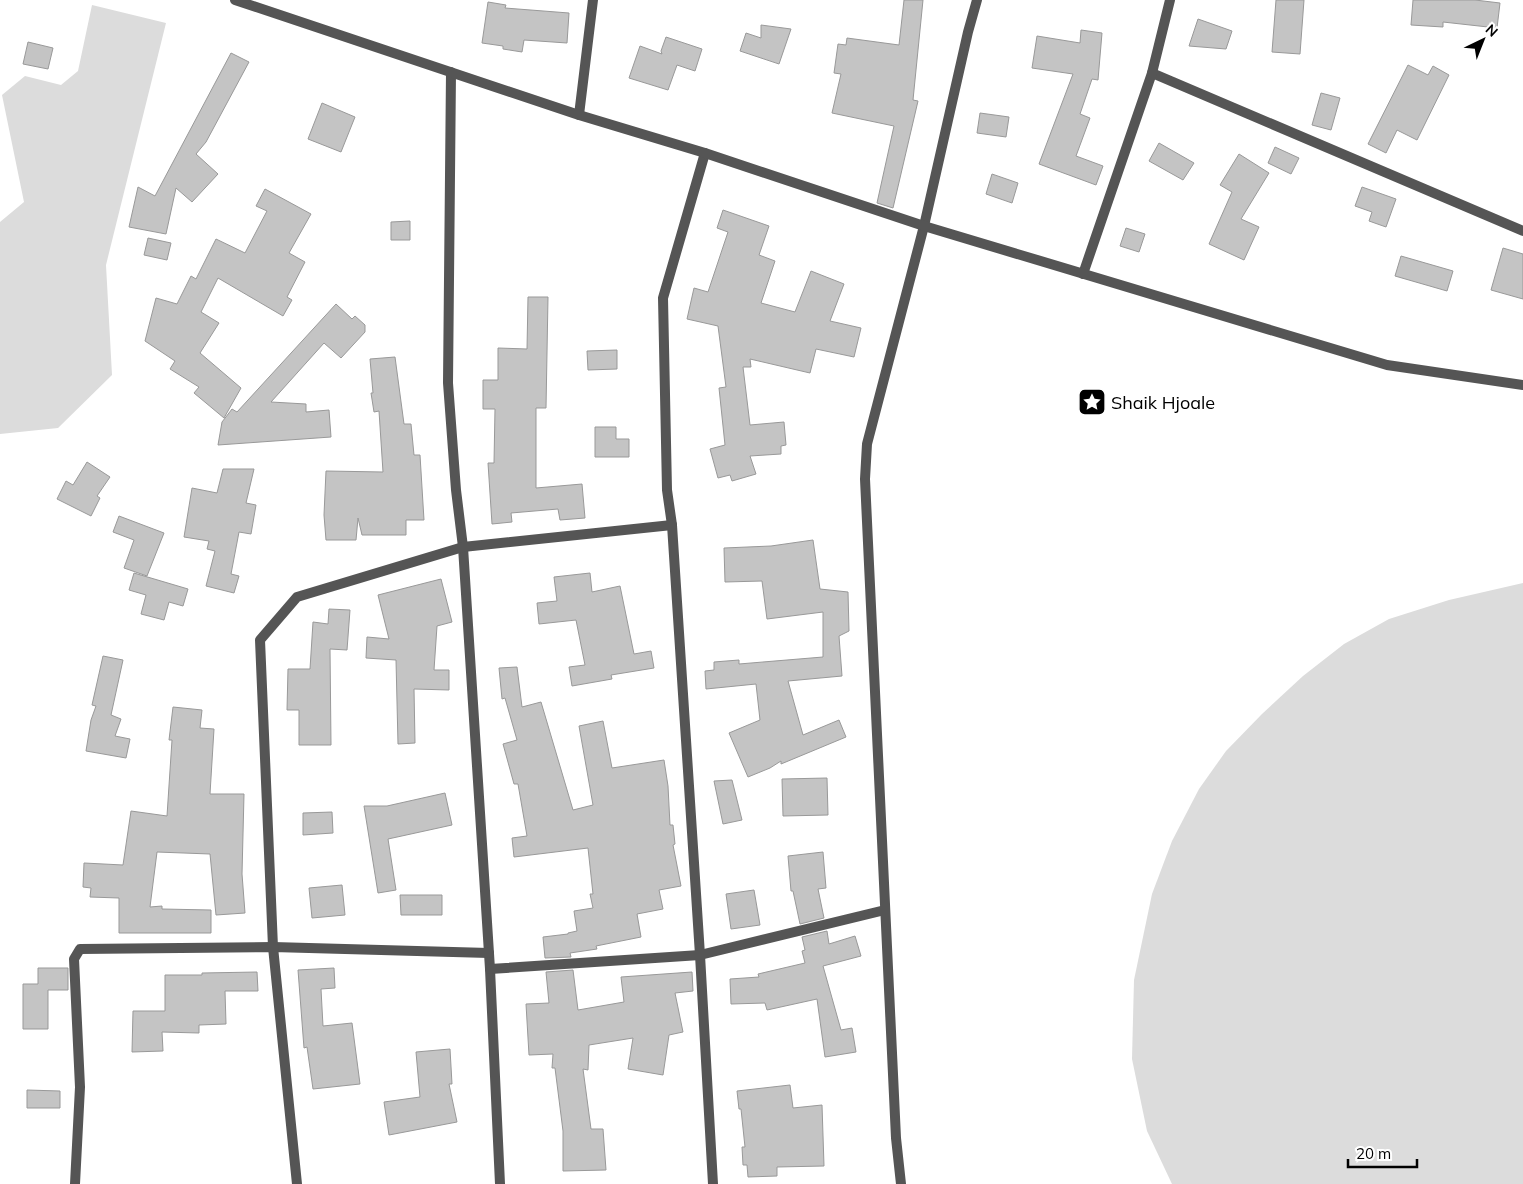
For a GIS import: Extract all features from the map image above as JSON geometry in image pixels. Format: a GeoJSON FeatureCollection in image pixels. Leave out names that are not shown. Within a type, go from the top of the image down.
{"type":"FeatureCollection","features":[{"type":"Feature","properties":{"kind":"street"},"geometry":{"type":"LineString","coordinates":[[235,0],[924,226],[1387,365],[1523,385]]}},
{"type":"Feature","properties":{"kind":"street"},"geometry":{"type":"LineString","coordinates":[[580,114],[593,0]]}},
{"type":"Feature","properties":{"kind":"street"},"geometry":{"type":"LineString","coordinates":[[901,1184],[896,1138],[865,479],[867,444],[924,226],[977,0]]}},
{"type":"Feature","properties":{"kind":"street"},"geometry":{"type":"LineString","coordinates":[[1083,274],[1152,74],[1170,0]]}},
{"type":"Feature","properties":{"kind":"street"},"geometry":{"type":"LineString","coordinates":[[452,72],[448,383],[456,490],[463,547],[490,969],[500,1184]]}},
{"type":"Feature","properties":{"kind":"street"},"geometry":{"type":"LineString","coordinates":[[1152,74],[1523,232]]}},
{"type":"Feature","properties":{"kind":"street"},"geometry":{"type":"LineString","coordinates":[[705,153],[663,298],[667,490],[672,525],[713,1184]]}},
{"type":"Feature","properties":{"kind":"street"},"geometry":{"type":"LineString","coordinates":[[297,1184],[273,947],[260,640],[297,597],[463,547],[672,525]]}},
{"type":"Feature","properties":{"kind":"street"},"geometry":{"type":"LineString","coordinates":[[490,969],[700,955],[885,910]]}},
{"type":"Feature","properties":{"kind":"street"},"geometry":{"type":"LineString","coordinates":[[75,1184],[80,1087],[74,960],[80,949],[273,947],[489,953]]}},
{"type":"Feature","properties":{"kind":"shaded area"},"geometry":{"type":"Polygon","coordinates":[[[92,5],[166,23],[106,265],[112,375],[58,428],[0,434],[0,222],[24,202],[2,95],[25,76],[61,85],[78,71],[92,5]]]}},
{"type":"Feature","properties":{"kind":"shaded area"},"geometry":{"type":"Polygon","coordinates":[[[1523,583],[1523,1184],[1172,1184],[1147,1131],[1132,1059],[1134,980],[1152,894],[1172,841],[1199,789],[1226,751],[1262,714],[1303,676],[1344,644],[1389,619],[1449,600],[1523,583]]]}},
{"type":"Feature","properties":{"kind":"building"},"geometry":{"type":"Polygon","coordinates":[[[904,0],[923,0],[913,100],[918,101],[893,208],[877,203],[894,126],[832,113],[841,74],[834,73],[838,44],[846,45],[847,38],[899,45],[904,0]]]}},
{"type":"Feature","properties":{"kind":"building"},"geometry":{"type":"Polygon","coordinates":[[[1276,0],[1304,0],[1300,54],[1272,52],[1276,0]]]}},
{"type":"Feature","properties":{"kind":"building"},"geometry":{"type":"Polygon","coordinates":[[[1413,0],[1475,0],[1500,3],[1497,28],[1443,22],[1443,27],[1411,25],[1413,0]]]}},
{"type":"Feature","properties":{"kind":"building"},"geometry":{"type":"Polygon","coordinates":[[[488,2],[506,5],[505,8],[569,13],[567,43],[524,40],[522,52],[503,49],[503,46],[482,43],[488,2]]]}},
{"type":"Feature","properties":{"kind":"building"},"geometry":{"type":"Polygon","coordinates":[[[1198,19],[1232,31],[1226,49],[1189,46],[1198,19]]]}},
{"type":"Feature","properties":{"kind":"building"},"geometry":{"type":"Polygon","coordinates":[[[761,25],[791,29],[779,64],[740,51],[746,33],[761,38],[761,25]]]}},
{"type":"Feature","properties":{"kind":"building"},"geometry":{"type":"Polygon","coordinates":[[[1081,30],[1102,33],[1098,80],[1092,79],[1080,114],[1090,118],[1076,156],[1103,166],[1096,185],[1039,164],[1073,74],[1032,68],[1037,36],[1080,43],[1081,30]]]}},
{"type":"Feature","properties":{"kind":"building"},"geometry":{"type":"Polygon","coordinates":[[[666,37],[702,49],[695,71],[677,65],[668,90],[629,78],[640,46],[662,54],[661,51],[666,37]]]}},
{"type":"Feature","properties":{"kind":"building"},"geometry":{"type":"Polygon","coordinates":[[[28,42],[53,48],[48,69],[23,64],[28,42]]]}},
{"type":"Feature","properties":{"kind":"building"},"geometry":{"type":"Polygon","coordinates":[[[231,53],[249,62],[206,142],[196,154],[218,174],[192,202],[176,188],[166,234],[129,227],[138,187],[155,196],[231,53]]]}},
{"type":"Feature","properties":{"kind":"building"},"geometry":{"type":"Polygon","coordinates":[[[1408,65],[1428,75],[1433,66],[1449,75],[1417,140],[1397,130],[1386,153],[1368,144],[1408,65]]]}},
{"type":"Feature","properties":{"kind":"building"},"geometry":{"type":"Polygon","coordinates":[[[1321,93],[1340,98],[1331,130],[1312,125],[1321,93]]]}},
{"type":"Feature","properties":{"kind":"building"},"geometry":{"type":"Polygon","coordinates":[[[322,103],[355,117],[341,152],[308,139],[322,103]]]}},
{"type":"Feature","properties":{"kind":"building"},"geometry":{"type":"Polygon","coordinates":[[[980,113],[1009,117],[1006,137],[977,133],[980,113]]]}},
{"type":"Feature","properties":{"kind":"building"},"geometry":{"type":"Polygon","coordinates":[[[1159,143],[1194,163],[1183,180],[1149,161],[1159,143]]]}},
{"type":"Feature","properties":{"kind":"building"},"geometry":{"type":"Polygon","coordinates":[[[1275,147],[1299,158],[1291,174],[1268,163],[1275,147]]]}},
{"type":"Feature","properties":{"kind":"building"},"geometry":{"type":"Polygon","coordinates":[[[1239,154],[1269,173],[1241,219],[1259,227],[1244,260],[1209,244],[1232,192],[1220,185],[1239,154]]]}},
{"type":"Feature","properties":{"kind":"building"},"geometry":{"type":"Polygon","coordinates":[[[992,174],[1018,183],[1012,203],[986,194],[992,174]]]}},
{"type":"Feature","properties":{"kind":"building"},"geometry":{"type":"Polygon","coordinates":[[[1362,187],[1396,199],[1386,227],[1369,221],[1372,212],[1355,206],[1362,187]]]}},
{"type":"Feature","properties":{"kind":"building"},"geometry":{"type":"Polygon","coordinates":[[[265,189],[311,214],[289,253],[305,262],[287,297],[292,300],[283,316],[218,278],[201,312],[219,323],[200,353],[241,388],[224,418],[194,393],[199,387],[170,369],[175,361],[145,341],[156,298],[177,304],[191,276],[196,279],[216,239],[245,253],[267,211],[256,206],[265,189]]]}},
{"type":"Feature","properties":{"kind":"building"},"geometry":{"type":"Polygon","coordinates":[[[723,210],[769,226],[759,255],[775,261],[761,303],[795,312],[811,271],[844,284],[830,321],[861,328],[854,357],[816,349],[810,373],[750,359],[751,367],[743,367],[750,425],[784,422],[786,445],[781,446],[781,454],[750,456],[756,474],[732,481],[730,475],[718,478],[710,449],[725,445],[719,388],[726,387],[718,326],[687,319],[694,288],[708,292],[728,232],[717,228],[723,210]]]}},
{"type":"Feature","properties":{"kind":"building"},"geometry":{"type":"Polygon","coordinates":[[[410,221],[410,240],[391,240],[391,222],[410,221]]]}},
{"type":"Feature","properties":{"kind":"building"},"geometry":{"type":"Polygon","coordinates":[[[1126,228],[1145,234],[1139,252],[1120,246],[1126,228]]]}},
{"type":"Feature","properties":{"kind":"building"},"geometry":{"type":"Polygon","coordinates":[[[148,238],[171,243],[167,260],[144,255],[148,238]]]}},
{"type":"Feature","properties":{"kind":"building"},"geometry":{"type":"Polygon","coordinates":[[[1503,248],[1523,254],[1523,299],[1491,290],[1503,248]]]}},
{"type":"Feature","properties":{"kind":"building"},"geometry":{"type":"Polygon","coordinates":[[[1401,256],[1453,271],[1447,291],[1395,276],[1401,256]]]}},
{"type":"Feature","properties":{"kind":"building"},"geometry":{"type":"Polygon","coordinates":[[[528,297],[548,297],[546,408],[536,408],[536,488],[582,484],[585,518],[560,520],[558,509],[511,513],[512,522],[492,524],[488,463],[494,463],[495,409],[483,409],[483,380],[498,380],[498,348],[527,349],[528,297]]]}},
{"type":"Feature","properties":{"kind":"building"},"geometry":{"type":"Polygon","coordinates":[[[336,304],[352,319],[355,316],[365,325],[365,332],[341,358],[324,343],[271,402],[306,404],[306,412],[329,410],[331,437],[218,445],[222,422],[232,409],[237,412],[336,304]]]}},
{"type":"Feature","properties":{"kind":"building"},"geometry":{"type":"Polygon","coordinates":[[[617,350],[617,369],[588,370],[587,351],[617,350]]]}},
{"type":"Feature","properties":{"kind":"building"},"geometry":{"type":"Polygon","coordinates":[[[395,357],[404,424],[411,424],[414,455],[420,455],[424,520],[406,520],[406,535],[362,535],[358,518],[356,540],[326,540],[324,515],[326,471],[383,472],[379,411],[374,412],[371,393],[373,393],[370,359],[395,357]]]}},
{"type":"Feature","properties":{"kind":"building"},"geometry":{"type":"Polygon","coordinates":[[[595,427],[616,427],[616,439],[629,439],[629,457],[595,457],[595,427]]]}},
{"type":"Feature","properties":{"kind":"building"},"geometry":{"type":"Polygon","coordinates":[[[87,462],[110,477],[97,496],[100,498],[91,516],[57,499],[66,481],[73,485],[87,462]]]}},
{"type":"Feature","properties":{"kind":"building"},"geometry":{"type":"Polygon","coordinates":[[[223,469],[254,469],[246,503],[256,505],[251,534],[239,532],[231,574],[239,576],[234,593],[206,586],[215,551],[207,549],[209,541],[184,537],[192,488],[217,493],[223,469]]]}},
{"type":"Feature","properties":{"kind":"building"},"geometry":{"type":"Polygon","coordinates":[[[119,516],[164,533],[147,576],[124,568],[134,540],[113,532],[119,516]]]}},
{"type":"Feature","properties":{"kind":"building"},"geometry":{"type":"Polygon","coordinates":[[[813,540],[820,589],[848,592],[849,631],[839,636],[842,676],[788,681],[803,735],[839,720],[846,737],[781,764],[781,761],[748,777],[729,733],[760,720],[756,684],[706,689],[705,671],[714,670],[714,662],[739,660],[739,664],[823,657],[823,612],[767,619],[762,581],[725,582],[724,548],[771,546],[813,540]]]}},
{"type":"Feature","properties":{"kind":"building"},"geometry":{"type":"Polygon","coordinates":[[[134,573],[188,589],[183,606],[169,602],[164,620],[141,614],[146,595],[129,590],[134,573]]]}},
{"type":"Feature","properties":{"kind":"building"},"geometry":{"type":"Polygon","coordinates":[[[590,573],[592,592],[620,586],[634,654],[651,651],[654,668],[611,675],[612,679],[572,686],[569,667],[585,665],[576,620],[539,624],[537,603],[557,601],[554,577],[590,573]]]}},
{"type":"Feature","properties":{"kind":"building"},"geometry":{"type":"Polygon","coordinates":[[[441,579],[452,622],[437,626],[434,670],[449,670],[449,690],[414,689],[415,743],[398,744],[396,660],[366,658],[367,637],[389,639],[378,595],[441,579]]]}},
{"type":"Feature","properties":{"kind":"building"},"geometry":{"type":"Polygon","coordinates":[[[329,609],[350,610],[347,650],[330,649],[331,745],[299,745],[299,710],[287,710],[288,669],[310,669],[313,622],[328,624],[329,609]]]}},
{"type":"Feature","properties":{"kind":"building"},"geometry":{"type":"Polygon","coordinates":[[[103,656],[123,660],[111,715],[121,719],[115,736],[130,739],[126,758],[86,751],[91,720],[96,706],[92,705],[103,656]]]}},
{"type":"Feature","properties":{"kind":"building"},"geometry":{"type":"Polygon","coordinates":[[[517,667],[522,707],[541,702],[573,810],[593,805],[579,726],[603,721],[612,768],[664,760],[668,786],[670,825],[673,825],[675,844],[673,845],[681,886],[659,890],[663,909],[637,914],[641,937],[596,946],[597,949],[570,953],[571,957],[545,958],[543,937],[577,931],[574,911],[593,908],[590,894],[593,894],[588,848],[514,857],[512,838],[527,836],[518,784],[514,784],[503,744],[517,740],[505,698],[502,699],[499,668],[517,667]]]}},
{"type":"Feature","properties":{"kind":"building"},"geometry":{"type":"Polygon","coordinates":[[[173,707],[202,710],[200,728],[214,729],[210,794],[244,794],[242,874],[245,913],[216,915],[210,854],[157,852],[150,907],[162,906],[162,909],[211,910],[211,933],[119,933],[119,898],[90,897],[91,888],[83,887],[84,863],[123,865],[131,811],[167,816],[172,740],[169,740],[173,707]]]}},
{"type":"Feature","properties":{"kind":"building"},"geometry":{"type":"Polygon","coordinates":[[[827,778],[828,815],[783,816],[782,779],[827,778]]]}},
{"type":"Feature","properties":{"kind":"building"},"geometry":{"type":"Polygon","coordinates":[[[732,780],[742,820],[723,824],[714,781],[732,780]]]}},
{"type":"Feature","properties":{"kind":"building"},"geometry":{"type":"Polygon","coordinates":[[[445,793],[452,825],[388,839],[396,890],[378,893],[364,806],[387,806],[445,793]]]}},
{"type":"Feature","properties":{"kind":"building"},"geometry":{"type":"Polygon","coordinates":[[[332,812],[333,833],[303,835],[303,813],[332,812]]]}},
{"type":"Feature","properties":{"kind":"building"},"geometry":{"type":"Polygon","coordinates":[[[823,852],[826,888],[818,889],[824,918],[800,924],[793,891],[791,891],[788,856],[823,852]]]}},
{"type":"Feature","properties":{"kind":"building"},"geometry":{"type":"Polygon","coordinates":[[[342,885],[345,915],[312,918],[309,888],[342,885]]]}},
{"type":"Feature","properties":{"kind":"building"},"geometry":{"type":"Polygon","coordinates":[[[754,890],[760,925],[731,929],[726,894],[754,890]]]}},
{"type":"Feature","properties":{"kind":"building"},"geometry":{"type":"Polygon","coordinates":[[[400,895],[442,895],[442,915],[401,915],[400,895]]]}},
{"type":"Feature","properties":{"kind":"building"},"geometry":{"type":"Polygon","coordinates":[[[827,931],[829,944],[855,936],[861,956],[823,966],[841,1030],[852,1028],[856,1052],[825,1057],[817,999],[767,1010],[765,1003],[731,1004],[730,979],[759,977],[758,974],[805,963],[802,951],[805,950],[802,937],[827,931]]]}},
{"type":"Feature","properties":{"kind":"building"},"geometry":{"type":"Polygon","coordinates":[[[38,968],[68,968],[68,990],[48,990],[48,1029],[23,1029],[23,984],[38,984],[38,968]]]}},
{"type":"Feature","properties":{"kind":"building"},"geometry":{"type":"Polygon","coordinates":[[[334,968],[335,988],[321,989],[323,1026],[352,1023],[360,1084],[313,1089],[307,1047],[304,1048],[298,970],[334,968]]]}},
{"type":"Feature","properties":{"kind":"building"},"geometry":{"type":"Polygon","coordinates":[[[573,970],[578,1010],[624,1002],[621,977],[692,972],[693,991],[675,993],[683,1032],[669,1035],[663,1075],[628,1069],[633,1038],[589,1045],[588,1070],[583,1069],[591,1129],[603,1129],[606,1170],[563,1171],[563,1131],[555,1068],[552,1068],[553,1054],[529,1055],[526,1004],[549,1003],[546,972],[573,970]]]}},
{"type":"Feature","properties":{"kind":"building"},"geometry":{"type":"Polygon","coordinates":[[[257,972],[258,991],[225,991],[226,1024],[199,1025],[199,1033],[162,1032],[163,1051],[132,1052],[133,1011],[165,1011],[165,975],[257,972]]]}},
{"type":"Feature","properties":{"kind":"building"},"geometry":{"type":"Polygon","coordinates":[[[450,1049],[452,1084],[449,1084],[457,1122],[389,1135],[384,1102],[420,1097],[416,1052],[450,1049]]]}},
{"type":"Feature","properties":{"kind":"building"},"geometry":{"type":"Polygon","coordinates":[[[790,1085],[793,1108],[822,1105],[824,1166],[777,1167],[777,1176],[748,1177],[747,1165],[743,1165],[742,1147],[745,1147],[737,1091],[790,1085]]]}},
{"type":"Feature","properties":{"kind":"building"},"geometry":{"type":"Polygon","coordinates":[[[27,1090],[60,1091],[60,1108],[27,1108],[27,1090]]]}},
{"type":"Feature","properties":{"kind":"place","name":"Shaik Hjoale"},"geometry":{"type":"Point","coordinates":[1092,402]}}]}
